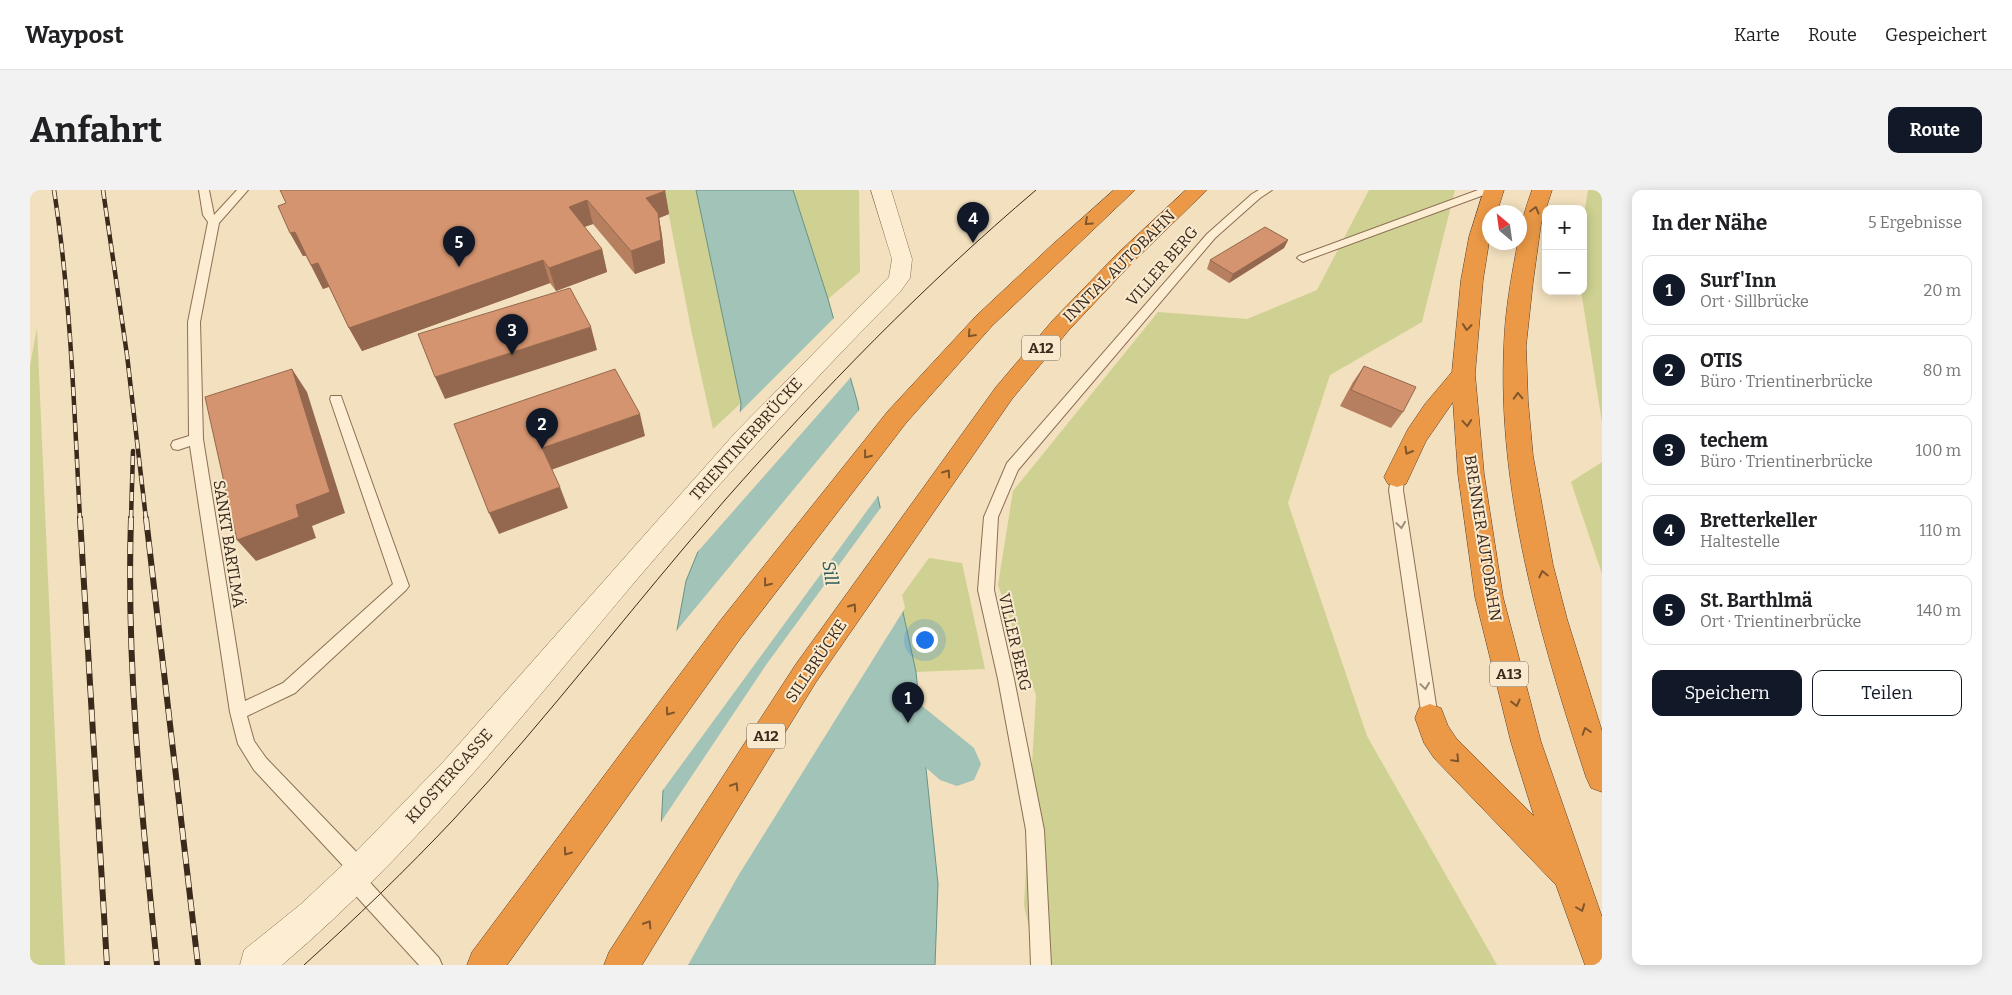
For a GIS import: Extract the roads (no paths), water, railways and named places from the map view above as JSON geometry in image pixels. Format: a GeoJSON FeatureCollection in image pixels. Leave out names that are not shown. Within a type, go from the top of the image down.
{"type":"FeatureCollection","features":[{"type":"Feature","properties":{"kind":"highway"},"geometry":{"type":"LineString","coordinates":[[485,965],[730,630],[898,417],[984,321],[1060,248],[1125,190]]}},
{"type":"Feature","properties":{"kind":"highway","name":"INNTAL AUTOBAHN"},"geometry":{"type":"LineString","coordinates":[[919,513],[1004,393],[1061,324],[1125,258],[1198,190]]}},
{"type":"Feature","properties":{"kind":"highway","name":"BRENNER AUTOBAHN"},"geometry":{"type":"LineString","coordinates":[[1494,190],[1479,237],[1472,280],[1463,374],[1471,474],[1489,597],[1526,742],[1568,876],[1602,964]]}},
{"type":"Feature","properties":{"kind":"highway"},"geometry":{"type":"LineString","coordinates":[[1542,190],[1528,235],[1515,346],[1519,432],[1525,483],[1561,650],[1602,777]]}},
{"type":"Feature","properties":{"kind":"highway"},"geometry":{"type":"LineString","coordinates":[[1397,476],[1402,462],[1423,427],[1440,401],[1463,374]]}},
{"type":"Feature","properties":{"kind":"highway","name":"SILLBRÜCKE"},"geometry":{"type":"LineString","coordinates":[[622,965],[806,673],[919,513]]}},
{"type":"Feature","properties":{"kind":"highway"},"geometry":{"type":"LineString","coordinates":[[1430,718],[1435,733],[1445,748],[1568,876]]}},
{"type":"Feature","properties":{"kind":"street","name":"TRIENTINERBRÜCKE"},"geometry":{"type":"LineString","coordinates":[[626,574],[771,410],[872,309],[896,282],[902,269],[902,259],[882,190]]}},
{"type":"Feature","properties":{"kind":"street","name":"KLOSTERGASSE"},"geometry":{"type":"LineString","coordinates":[[257,963],[313,916],[357,875],[455,772],[626,574]]}},
{"type":"Feature","properties":{"kind":"lane"},"geometry":{"type":"LineString","coordinates":[[204,190],[208,215],[214,222],[243,190]]}},
{"type":"Feature","properties":{"kind":"lane","name":"VILLER BERG"},"geometry":{"type":"LineString","coordinates":[[1041,965],[1035,830],[1006,679],[986,590],[991,518],[1012,467],[1211,236],[1256,196],[1267,190]]}},
{"type":"Feature","properties":{"kind":"lane"},"geometry":{"type":"LineString","coordinates":[[1303,258],[1488,190]]}},
{"type":"Feature","properties":{"kind":"lane","name":"SANKT BARTLMÄ"},"geometry":{"type":"LineString","coordinates":[[214,222],[194,322],[196,439],[238,712],[246,744],[260,764],[357,875],[432,965]]}},
{"type":"Feature","properties":{"kind":"lane"},"geometry":{"type":"LineString","coordinates":[[238,712],[289,688],[401,586],[336,399]]}},
{"type":"Feature","properties":{"kind":"lane"},"geometry":{"type":"LineString","coordinates":[[178,444],[196,439]]}},
{"type":"Feature","properties":{"kind":"lane"},"geometry":{"type":"LineString","coordinates":[[1397,476],[1396,490],[1430,718]]}},
{"type":"Feature","properties":{"kind":"water","name":"Sill"},"geometry":{"type":"Polygon","coordinates":[[[696,190],[793,190],[828,299],[857,401],[916,672],[938,884],[935,965],[654,965],[669,674],[686,581],[737,456],[741,403],[696,190]]]}},
{"type":"Feature","properties":{"kind":"waterway"},"geometry":{"type":"LineString","coordinates":[[879,698],[957,764]]}},
{"type":"Feature","properties":{"kind":"tram line"},"geometry":{"type":"LineString","coordinates":[[304,965],[362,912],[454,819],[557,701],[725,500],[836,379],[954,263],[1036,190]]}},
{"type":"Feature","properties":{"kind":"railway"},"geometry":{"type":"LineString","coordinates":[[54,190],[68,313],[80,519]]}},
{"type":"Feature","properties":{"kind":"railway"},"geometry":{"type":"LineString","coordinates":[[103,190],[127,355],[146,519]]}},
{"type":"Feature","properties":{"kind":"railway"},"geometry":{"type":"LineString","coordinates":[[131,519],[133,451]]}},
{"type":"Feature","properties":{"kind":"railway"},"geometry":{"type":"LineString","coordinates":[[80,518],[107,965]]}},
{"type":"Feature","properties":{"kind":"railway"},"geometry":{"type":"LineString","coordinates":[[131,518],[131,630],[136,742],[157,965]]}},
{"type":"Feature","properties":{"kind":"railway"},"geometry":{"type":"LineString","coordinates":[[146,518],[198,965]]}},
{"type":"Feature","properties":{"kind":"place","name":"Bretterkeller"},"geometry":{"type":"Point","coordinates":[973,243]}},
{"type":"Feature","properties":{"kind":"place","name":"St. Barthlmä"},"geometry":{"type":"Point","coordinates":[459,267]}},
{"type":"Feature","properties":{"kind":"place","name":"techem"},"geometry":{"type":"Point","coordinates":[512,355]}},
{"type":"Feature","properties":{"kind":"place","name":"OTIS"},"geometry":{"type":"Point","coordinates":[542,449]}},
{"type":"Feature","properties":{"kind":"place","name":"Surf'Inn"},"geometry":{"type":"Point","coordinates":[908,723]}}]}
